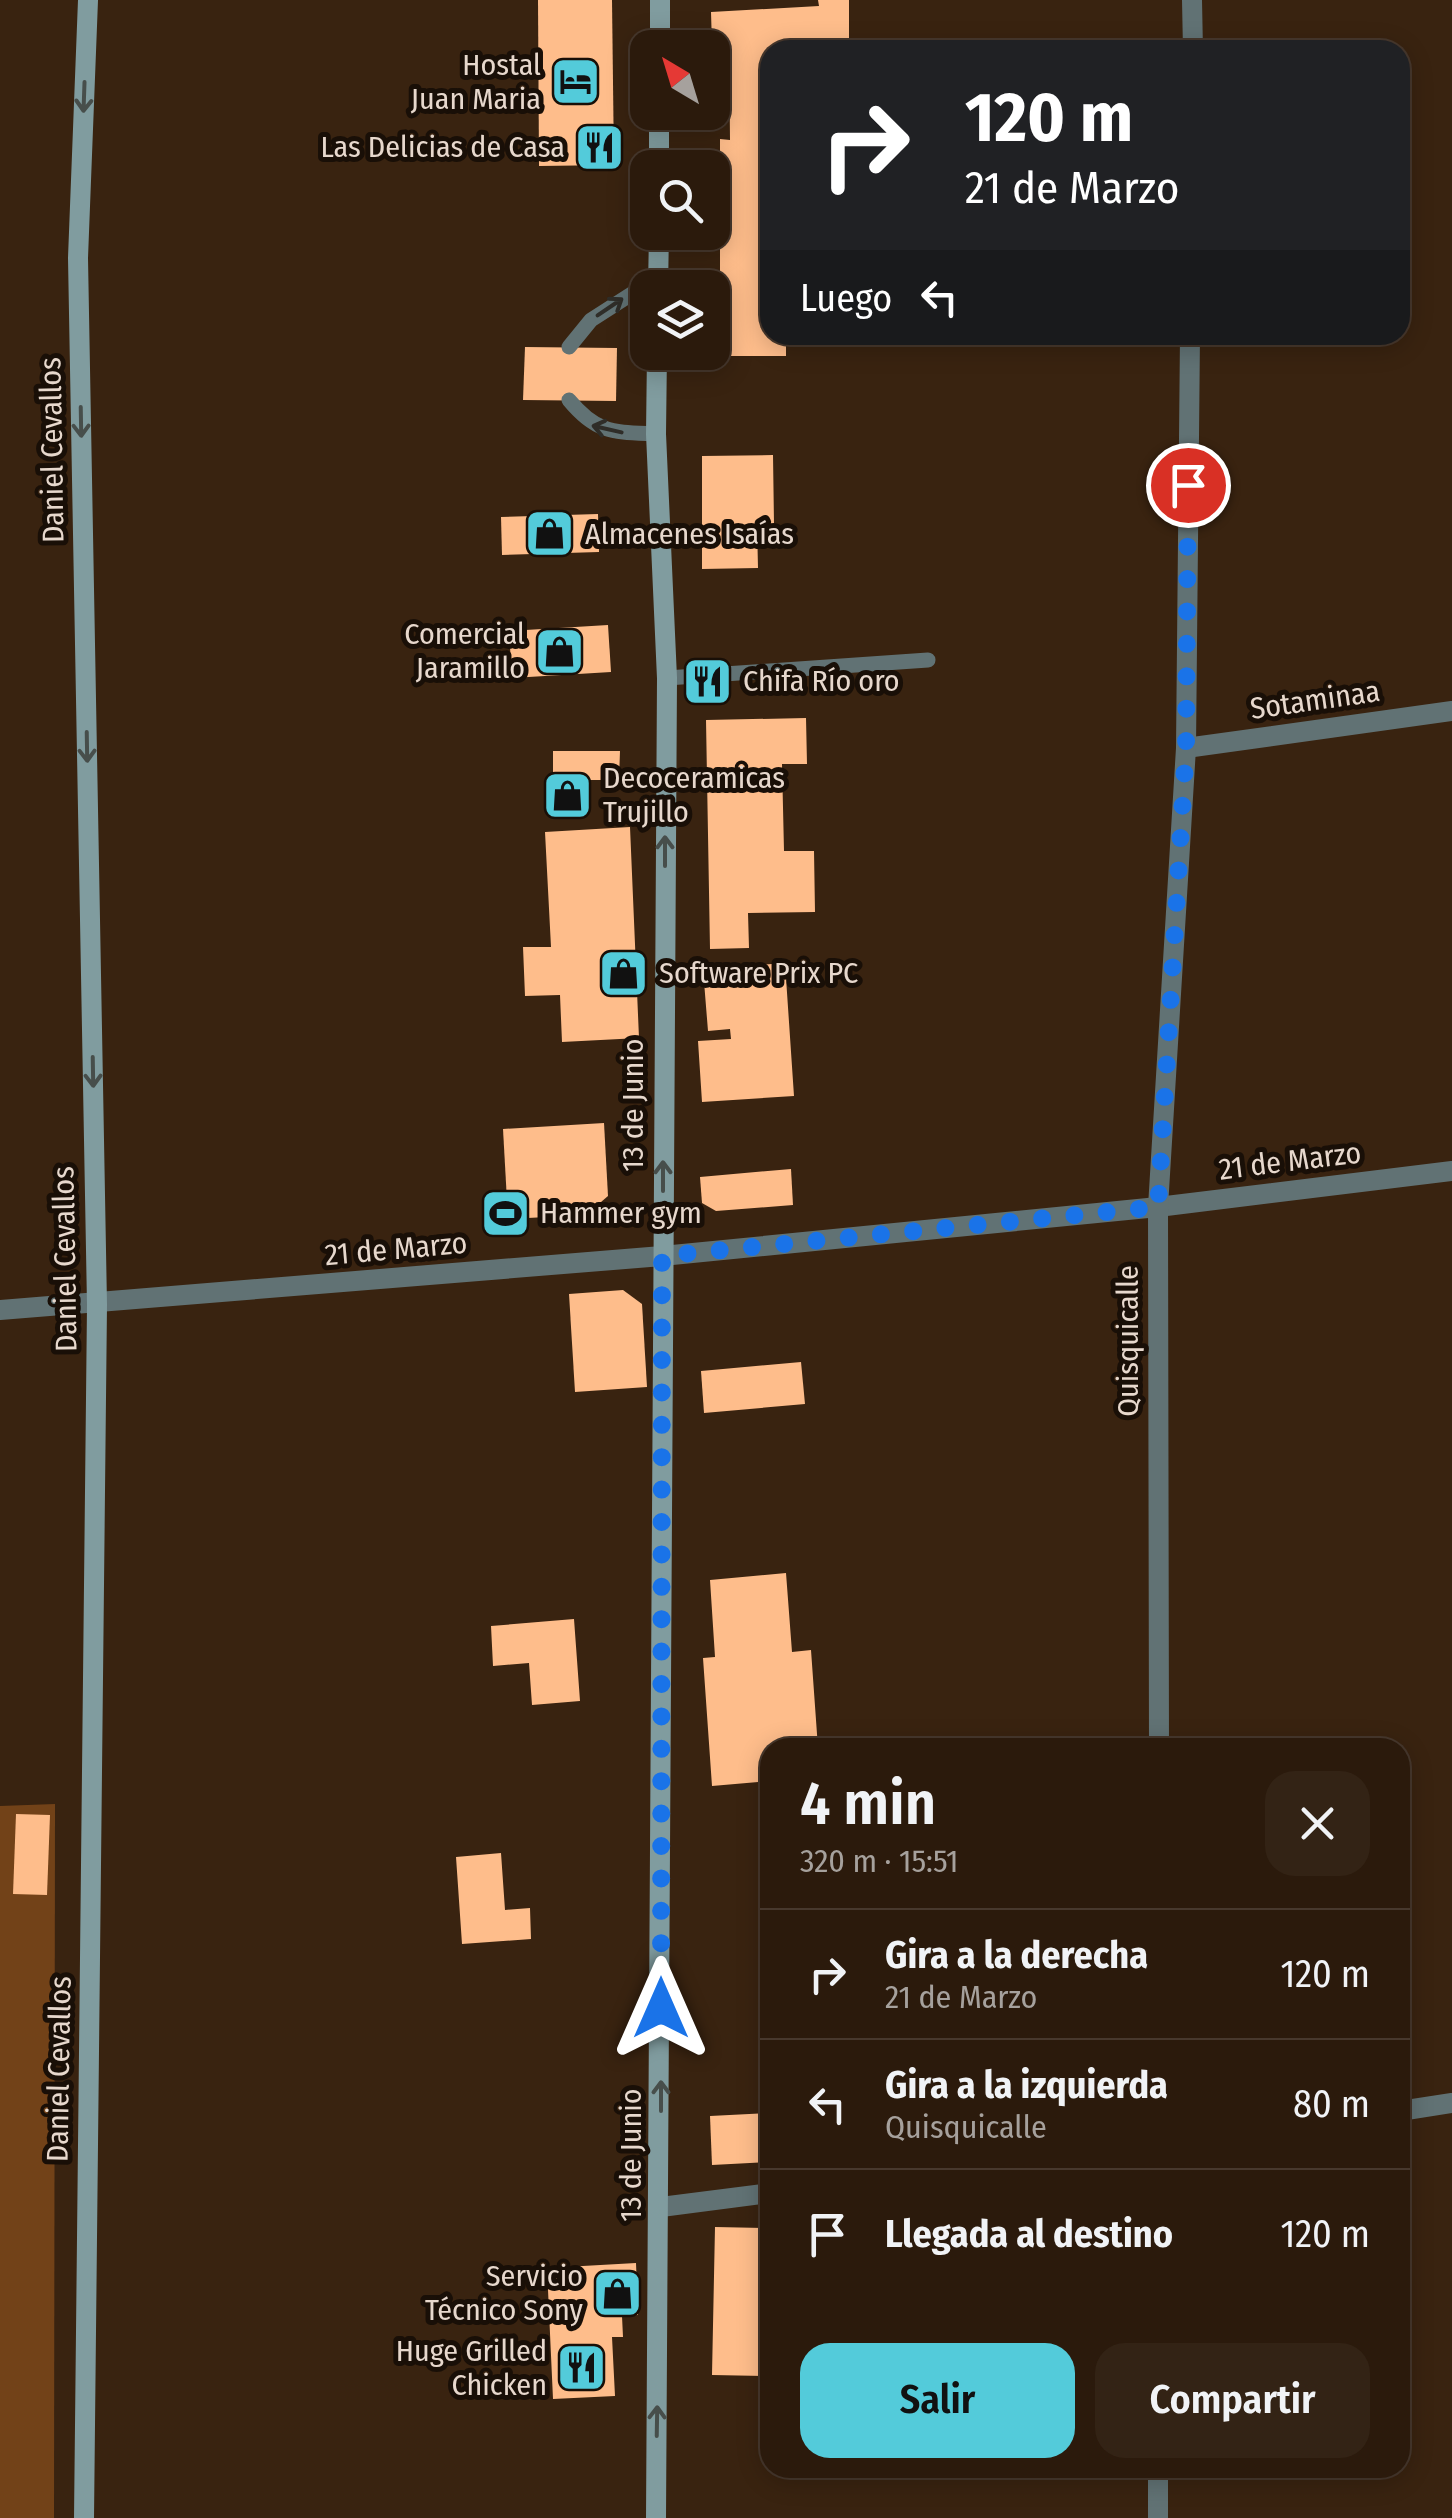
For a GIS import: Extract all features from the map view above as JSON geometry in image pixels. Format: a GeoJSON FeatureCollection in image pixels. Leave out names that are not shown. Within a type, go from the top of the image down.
{"type":"FeatureCollection","features":[{"type":"Feature","properties":{"kind":"main road","name":"Daniel Cevallos"},"geometry":{"type":"LineString","coordinates":[[84,2518],[96,1305],[78,258],[88,0]]}},
{"type":"Feature","properties":{"kind":"main road"},"geometry":{"type":"LineString","coordinates":[[660,0],[660,30]]}},
{"type":"Feature","properties":{"kind":"main road","name":"13 de Junio"},"geometry":{"type":"LineString","coordinates":[[656,2518],[661,2206],[667,678],[657,370]]}},
{"type":"Feature","properties":{"kind":"street"},"geometry":{"type":"LineString","coordinates":[[1192,0],[1193,40]]}},
{"type":"Feature","properties":{"kind":"street","name":"Quisquicalle"},"geometry":{"type":"LineString","coordinates":[[1158,1738],[1158,1207],[1186,748],[1190,345]]}},
{"type":"Feature","properties":{"kind":"street","name":"Sotaminaa"},"geometry":{"type":"LineString","coordinates":[[1186,748],[1452,711]]}},
{"type":"Feature","properties":{"kind":"street","name":"21 de Marzo"},"geometry":{"type":"LineString","coordinates":[[0,1310],[662,1256],[1158,1207],[1452,1172]]}},
{"type":"Feature","properties":{"kind":"street"},"geometry":{"type":"LineString","coordinates":[[1410,2109],[1452,2103]]}},
{"type":"Feature","properties":{"kind":"street"},"geometry":{"type":"LineString","coordinates":[[661,2206],[760,2194]]}},
{"type":"Feature","properties":{"kind":"street"},"geometry":{"type":"LineString","coordinates":[[1158,2478],[1158,2518]]}},
{"type":"Feature","properties":{"kind":"lane"},"geometry":{"type":"LineString","coordinates":[[569,347],[591,320],[630,298]]}},
{"type":"Feature","properties":{"kind":"lane"},"geometry":{"type":"LineString","coordinates":[[569,400],[589,424],[616,432],[656,434]]}},
{"type":"Feature","properties":{"kind":"lane"},"geometry":{"type":"LineString","coordinates":[[667,678],[928,660]]}},
{"type":"Feature","properties":{"kind":"shaded area"},"geometry":{"type":"Polygon","coordinates":[[[55,1804],[54,2518],[0,2518],[0,1806],[55,1804]]]}},
{"type":"Feature","properties":{"kind":"building","name":"Hostal Juan Maria"},"geometry":{"type":"Polygon","coordinates":[[[538,0],[612,0],[614,165],[539,166],[538,0]]]}},
{"type":"Feature","properties":{"kind":"building"},"geometry":{"type":"Polygon","coordinates":[[[818,0],[849,0],[849,40],[760,40],[760,345],[786,345],[786,356],[730,356],[730,270],[720,270],[720,250],[730,250],[730,150],[720,150],[720,139],[730,140],[730,30],[712,30],[711,12],[819,6],[818,0]]]}},
{"type":"Feature","properties":{"kind":"building"},"geometry":{"type":"Polygon","coordinates":[[[525,347],[617,348],[616,401],[523,400],[525,347]]]}},
{"type":"Feature","properties":{"kind":"building"},"geometry":{"type":"Polygon","coordinates":[[[773,455],[774,524],[757,524],[758,568],[702,569],[702,456],[773,455]]]}},
{"type":"Feature","properties":{"kind":"building","name":"Almacenes Isaías"},"geometry":{"type":"Polygon","coordinates":[[[598,514],[599,552],[502,555],[501,517],[598,514]]]}},
{"type":"Feature","properties":{"kind":"building","name":"Comercial Jaramillo"},"geometry":{"type":"Polygon","coordinates":[[[608,625],[611,672],[512,678],[509,631],[608,625]]]}},
{"type":"Feature","properties":{"kind":"building"},"geometry":{"type":"Polygon","coordinates":[[[806,718],[807,764],[782,764],[784,851],[814,851],[815,912],[748,913],[749,948],[710,949],[706,720],[806,718]]]}},
{"type":"Feature","properties":{"kind":"building","name":"Decoceramicas Trujillo"},"geometry":{"type":"Polygon","coordinates":[[[553,751],[620,751],[619,780],[584,780],[583,810],[553,810],[553,751]]]}},
{"type":"Feature","properties":{"kind":"building"},"geometry":{"type":"Polygon","coordinates":[[[630,827],[639,1038],[562,1042],[560,995],[525,996],[523,947],[551,947],[545,832],[630,827]]]}},
{"type":"Feature","properties":{"kind":"building"},"geometry":{"type":"Polygon","coordinates":[[[785,963],[794,1096],[702,1102],[698,1041],[731,1039],[730,1029],[708,1031],[703,969],[785,963]]]}},
{"type":"Feature","properties":{"kind":"building"},"geometry":{"type":"Polygon","coordinates":[[[604,1123],[608,1196],[586,1215],[508,1219],[503,1129],[604,1123]]]}},
{"type":"Feature","properties":{"kind":"building"},"geometry":{"type":"Polygon","coordinates":[[[791,1169],[793,1205],[716,1211],[702,1203],[700,1177],[791,1169]]]}},
{"type":"Feature","properties":{"kind":"building"},"geometry":{"type":"Polygon","coordinates":[[[623,1290],[642,1304],[647,1387],[575,1392],[569,1294],[623,1290]]]}},
{"type":"Feature","properties":{"kind":"building"},"geometry":{"type":"Polygon","coordinates":[[[801,1362],[805,1404],[704,1413],[701,1371],[801,1362]]]}},
{"type":"Feature","properties":{"kind":"building"},"geometry":{"type":"Polygon","coordinates":[[[786,1573],[792,1652],[811,1650],[817,1738],[760,1738],[760,1782],[712,1786],[703,1658],[715,1657],[710,1580],[786,1573]]]}},
{"type":"Feature","properties":{"kind":"building"},"geometry":{"type":"Polygon","coordinates":[[[574,1619],[580,1701],[532,1705],[529,1663],[493,1666],[491,1626],[574,1619]]]}},
{"type":"Feature","properties":{"kind":"building"},"geometry":{"type":"Polygon","coordinates":[[[16,1814],[50,1815],[47,1895],[13,1894],[16,1814]]]}},
{"type":"Feature","properties":{"kind":"building"},"geometry":{"type":"Polygon","coordinates":[[[501,1853],[505,1910],[530,1908],[531,1939],[462,1944],[456,1857],[501,1853]]]}},
{"type":"Feature","properties":{"kind":"building"},"geometry":{"type":"Polygon","coordinates":[[[760,2114],[760,2163],[712,2165],[710,2116],[760,2114]]]}},
{"type":"Feature","properties":{"kind":"building"},"geometry":{"type":"Polygon","coordinates":[[[715,2227],[760,2228],[760,2376],[712,2375],[715,2227]]]}},
{"type":"Feature","properties":{"kind":"building"},"geometry":{"type":"Polygon","coordinates":[[[636,2263],[638,2315],[622,2316],[623,2337],[612,2337],[615,2396],[553,2399],[547,2268],[636,2263]]]}},
{"type":"Feature","properties":{"kind":"place","name":"Hostal Juan Maria"},"geometry":{"type":"Point","coordinates":[576,82]}},
{"type":"Feature","properties":{"kind":"place","name":"Las Delicias de Casa"},"geometry":{"type":"Point","coordinates":[600,147]}},
{"type":"Feature","properties":{"kind":"place","name":"Almacenes Isaías"},"geometry":{"type":"Point","coordinates":[550,534]}},
{"type":"Feature","properties":{"kind":"place","name":"Comercial Jaramillo"},"geometry":{"type":"Point","coordinates":[560,651]}},
{"type":"Feature","properties":{"kind":"place","name":"Chifa Río oro"},"geometry":{"type":"Point","coordinates":[708,681]}},
{"type":"Feature","properties":{"kind":"place","name":"Decoceramicas Trujillo"},"geometry":{"type":"Point","coordinates":[568,795]}},
{"type":"Feature","properties":{"kind":"place","name":"Software Prix PC"},"geometry":{"type":"Point","coordinates":[624,973]}},
{"type":"Feature","properties":{"kind":"place","name":"Hammer gym"},"geometry":{"type":"Point","coordinates":[505,1213]}},
{"type":"Feature","properties":{"kind":"place","name":"Servicio Técnico Sony"},"geometry":{"type":"Point","coordinates":[618,2293]}},
{"type":"Feature","properties":{"kind":"place","name":"Huge Grilled Chicken"},"geometry":{"type":"Point","coordinates":[582,2368]}},
{"type":"Feature","properties":{"kind":"route"},"geometry":{"type":"LineString","coordinates":[[661,2008],[662,1256],[1158,1207],[1186,748],[1188,485]]}}]}
